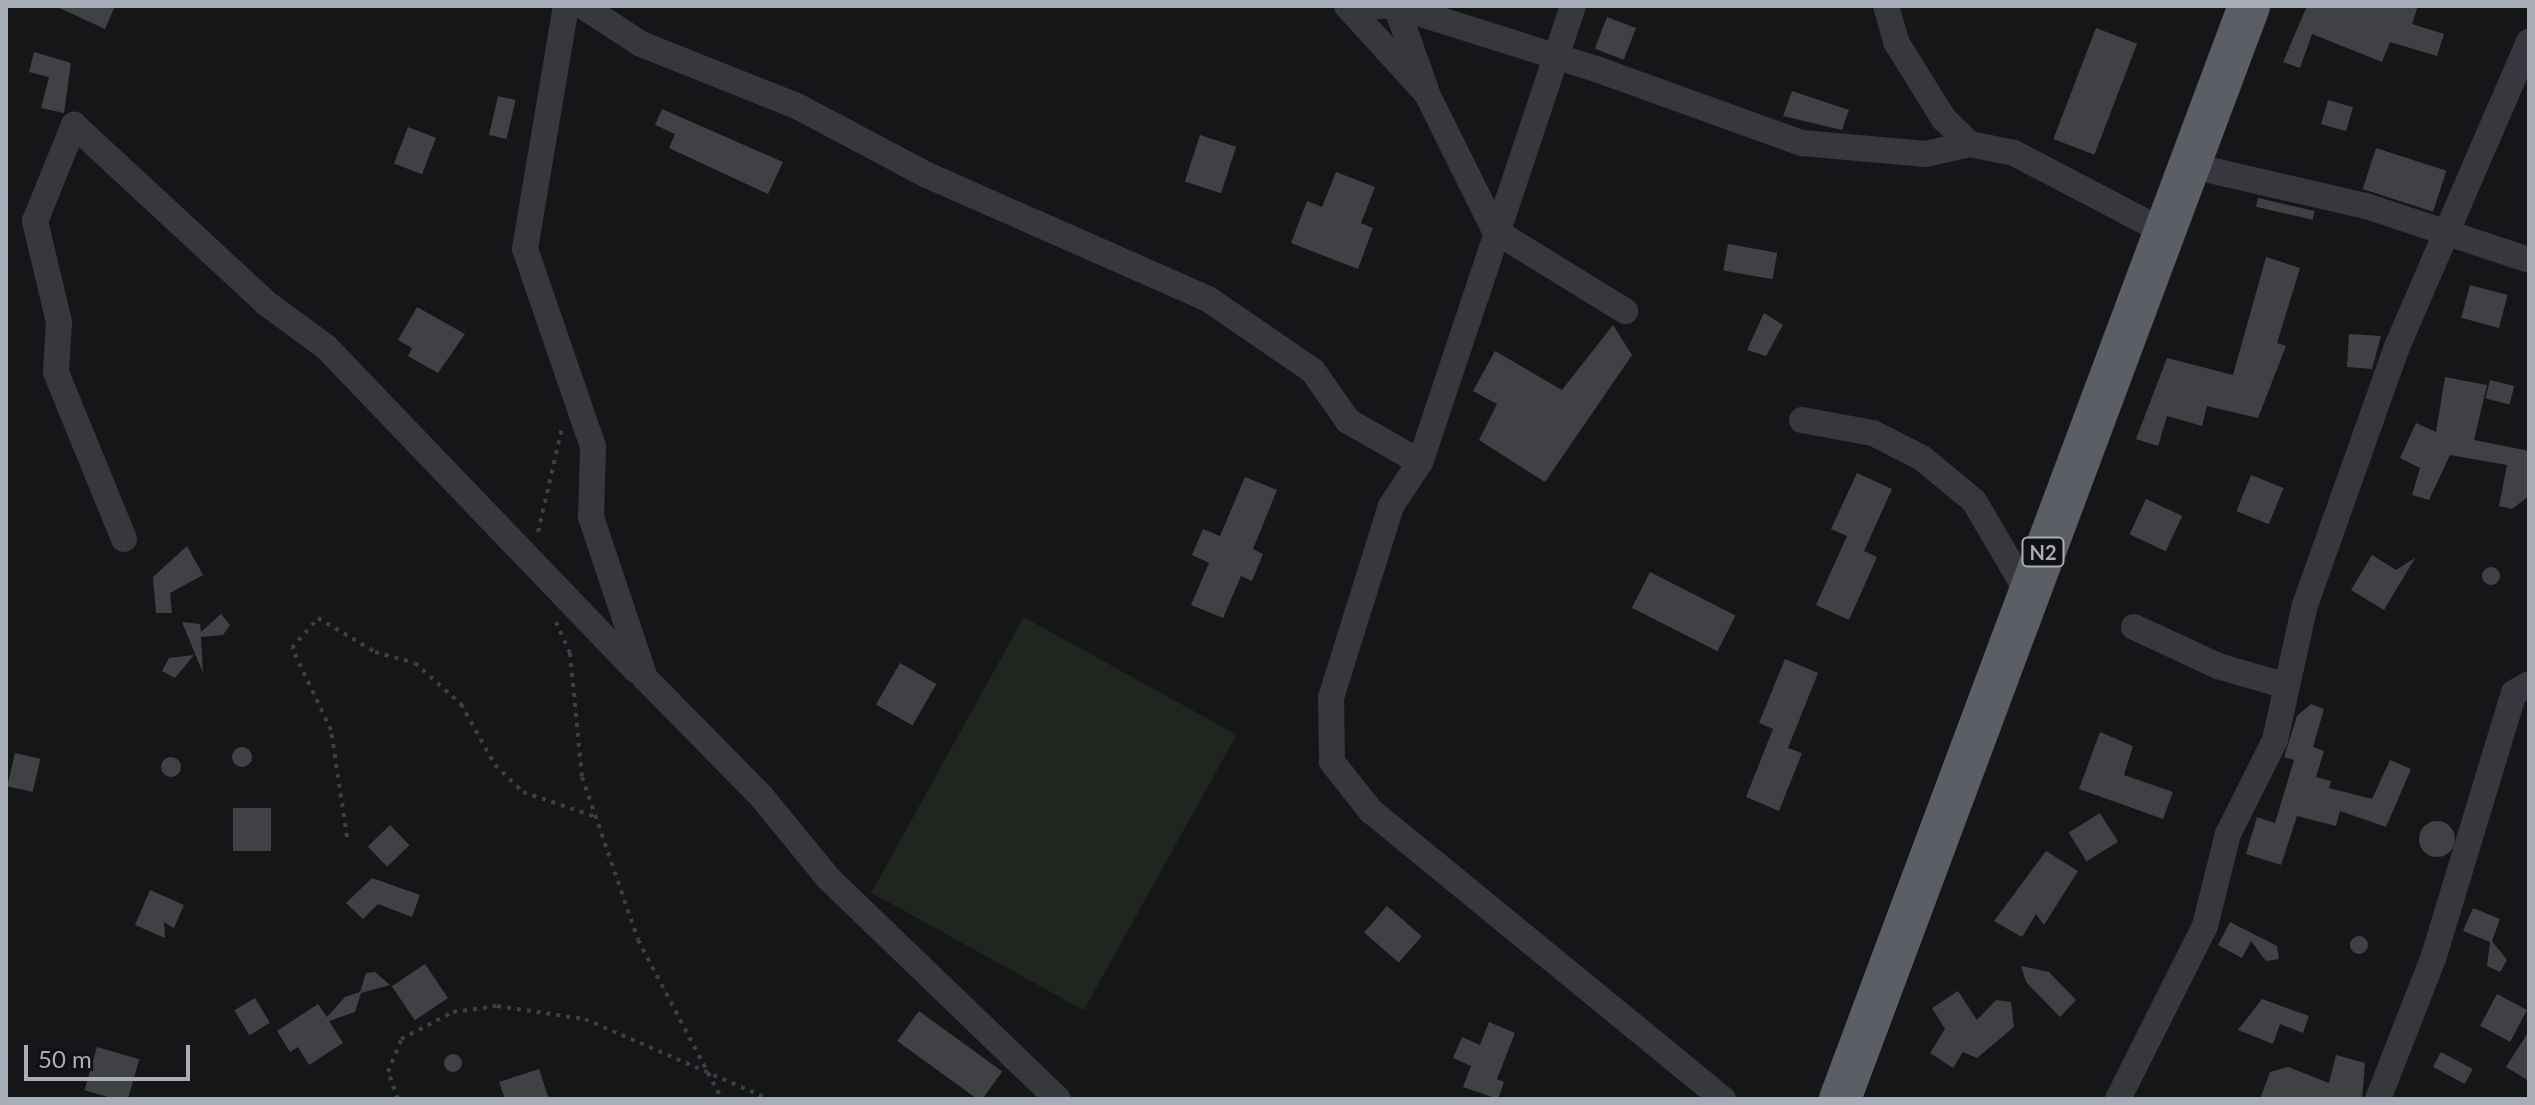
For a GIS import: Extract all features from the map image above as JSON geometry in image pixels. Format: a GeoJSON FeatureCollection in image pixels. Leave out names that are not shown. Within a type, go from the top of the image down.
{"type":"FeatureCollection","features":[{"type":"Feature","properties":{"kind":"highway","name":"N2"},"geometry":{"type":"LineString","coordinates":[[1840,1099],[2161,230],[2249,6]]}},
{"type":"Feature","properties":{"kind":"street"},"geometry":{"type":"LineString","coordinates":[[566,6],[525,249],[593,446],[591,517],[645,678]]}},
{"type":"Feature","properties":{"kind":"street"},"geometry":{"type":"LineString","coordinates":[[583,6],[641,44],[797,106],[927,175],[1208,299],[1313,371],[1348,421],[1420,462]]}},
{"type":"Feature","properties":{"kind":"street"},"geometry":{"type":"LineString","coordinates":[[1347,6],[1427,94]]}},
{"type":"Feature","properties":{"kind":"street"},"geometry":{"type":"LineString","coordinates":[[1373,6],[1396,6],[1802,143],[1926,154],[1970,144]]}},
{"type":"Feature","properties":{"kind":"street"},"geometry":{"type":"LineString","coordinates":[[1396,6],[1427,94],[1495,231],[1625,311]]}},
{"type":"Feature","properties":{"kind":"street"},"geometry":{"type":"LineString","coordinates":[[1573,6],[1552,57],[1420,462],[1391,506],[1331,697],[1332,762],[1371,811],[1723,1099]]}},
{"type":"Feature","properties":{"kind":"street"},"geometry":{"type":"LineString","coordinates":[[1886,6],[1896,42],[1944,119],[1970,144],[2054,168],[2161,230]]}},
{"type":"Feature","properties":{"kind":"street"},"geometry":{"type":"LineString","coordinates":[[2118,1099],[2205,926],[2228,834],[2275,740],[2283,685],[2396,349],[2529,42]]}},
{"type":"Feature","properties":{"kind":"street"},"geometry":{"type":"LineString","coordinates":[[124,539],[56,372],[59,322],[35,221],[74,125],[266,303],[326,347],[530,567],[645,678],[828,878],[1058,1099]]}},
{"type":"Feature","properties":{"kind":"street"},"geometry":{"type":"LineString","coordinates":[[2188,165],[2366,206],[2445,235],[2529,260]]}},
{"type":"Feature","properties":{"kind":"street"},"geometry":{"type":"LineString","coordinates":[[1802,420],[1873,433],[1922,458],[1974,501],[2028,593]]}},
{"type":"Feature","properties":{"kind":"street"},"geometry":{"type":"LineString","coordinates":[[2134,627],[2218,666],[2283,685]]}},
{"type":"Feature","properties":{"kind":"street"},"geometry":{"type":"LineString","coordinates":[[2378,1099],[2433,959],[2514,693],[2529,684]]}},
{"type":"Feature","properties":{"kind":"path"},"geometry":{"type":"LineString","coordinates":[[530,567],[571,386]]}},
{"type":"Feature","properties":{"kind":"path"},"geometry":{"type":"LineString","coordinates":[[550,610],[570,653],[582,777],[599,818],[638,940],[722,1099]]}},
{"type":"Feature","properties":{"kind":"path"},"geometry":{"type":"LineString","coordinates":[[347,837],[331,730],[292,648],[318,618],[375,652],[415,663],[461,704],[495,765],[523,792],[599,818]]}},
{"type":"Feature","properties":{"kind":"path"},"geometry":{"type":"LineString","coordinates":[[398,1099],[388,1072],[401,1039],[471,1006],[570,1015],[769,1099]]}},
{"type":"Feature","properties":{"kind":"shaded area"},"geometry":{"type":"Polygon","coordinates":[[[1024,617],[1237,735],[1084,1010],[871,893],[1024,617]]]}},
{"type":"Feature","properties":{"kind":"building"},"geometry":{"type":"Polygon","coordinates":[[[55,6],[115,6],[105,29],[55,6]]]}},
{"type":"Feature","properties":{"kind":"building"},"geometry":{"type":"Polygon","coordinates":[[[2307,6],[2418,6],[2412,24],[2444,34],[2437,56],[2390,42],[2382,62],[2312,34],[2300,68],[2283,62],[2307,6]]]}},
{"type":"Feature","properties":{"kind":"building"},"geometry":{"type":"Polygon","coordinates":[[[1607,17],[1636,28],[1624,60],[1595,49],[1607,17]]]}},
{"type":"Feature","properties":{"kind":"building"},"geometry":{"type":"Polygon","coordinates":[[[2096,28],[2137,44],[2094,155],[2053,139],[2096,28]]]}},
{"type":"Feature","properties":{"kind":"building"},"geometry":{"type":"Polygon","coordinates":[[[34,52],[71,63],[64,113],[41,108],[49,77],[29,72],[34,52]]]}},
{"type":"Feature","properties":{"kind":"building"},"geometry":{"type":"Polygon","coordinates":[[[1792,91],[1849,110],[1842,130],[1783,116],[1792,91]]]}},
{"type":"Feature","properties":{"kind":"building"},"geometry":{"type":"Polygon","coordinates":[[[498,96],[516,100],[507,139],[489,135],[498,96]]]}},
{"type":"Feature","properties":{"kind":"building"},"geometry":{"type":"Polygon","coordinates":[[[2328,100],[2353,107],[2346,131],[2321,124],[2328,100]]]}},
{"type":"Feature","properties":{"kind":"building"},"geometry":{"type":"Polygon","coordinates":[[[662,109],[783,162],[768,194],[669,148],[675,134],[655,125],[662,109]]]}},
{"type":"Feature","properties":{"kind":"building"},"geometry":{"type":"Polygon","coordinates":[[[408,127],[436,138],[422,174],[394,163],[408,127]]]}},
{"type":"Feature","properties":{"kind":"building"},"geometry":{"type":"Polygon","coordinates":[[[1200,135],[1236,147],[1221,193],[1185,182],[1200,135]]]}},
{"type":"Feature","properties":{"kind":"building"},"geometry":{"type":"Polygon","coordinates":[[[2376,148],[2446,171],[2433,212],[2363,189],[2376,148]]]}},
{"type":"Feature","properties":{"kind":"building"},"geometry":{"type":"Polygon","coordinates":[[[1336,172],[1375,187],[1361,223],[1373,228],[1358,269],[1291,243],[1307,201],[1322,207],[1336,172]]]}},
{"type":"Feature","properties":{"kind":"building"},"geometry":{"type":"Polygon","coordinates":[[[2258,198],[2315,211],[2312,220],[2256,207],[2258,198]]]}},
{"type":"Feature","properties":{"kind":"building"},"geometry":{"type":"Polygon","coordinates":[[[1728,244],[1777,253],[1773,279],[1723,271],[1728,244]]]}},
{"type":"Feature","properties":{"kind":"building"},"geometry":{"type":"Polygon","coordinates":[[[2266,257],[2300,268],[2277,343],[2286,346],[2258,418],[2207,406],[2202,426],[2167,416],[2158,446],[2136,439],[2167,358],[2233,375],[2266,257]]]}},
{"type":"Feature","properties":{"kind":"building"},"geometry":{"type":"Polygon","coordinates":[[[2470,285],[2508,295],[2499,328],[2461,318],[2470,285]]]}},
{"type":"Feature","properties":{"kind":"building"},"geometry":{"type":"Polygon","coordinates":[[[417,307],[465,334],[438,373],[408,356],[412,348],[398,340],[417,307]]]}},
{"type":"Feature","properties":{"kind":"building"},"geometry":{"type":"Polygon","coordinates":[[[1764,313],[1783,325],[1766,356],[1747,350],[1764,313]]]}},
{"type":"Feature","properties":{"kind":"building"},"geometry":{"type":"Polygon","coordinates":[[[1613,325],[1632,355],[1545,482],[1479,440],[1497,404],[1473,391],[1495,351],[1562,390],[1613,325]]]}},
{"type":"Feature","properties":{"kind":"building"},"geometry":{"type":"Polygon","coordinates":[[[2349,334],[2381,336],[2372,369],[2347,367],[2349,334]]]}},
{"type":"Feature","properties":{"kind":"building"},"geometry":{"type":"Polygon","coordinates":[[[2445,377],[2487,385],[2474,440],[2529,451],[2529,496],[2512,509],[2499,506],[2507,465],[2450,455],[2429,500],[2412,495],[2420,468],[2400,458],[2416,423],[2436,432],[2445,377]]]}},
{"type":"Feature","properties":{"kind":"building"},"geometry":{"type":"Polygon","coordinates":[[[2490,380],[2514,386],[2510,404],[2485,398],[2490,380]]]}},
{"type":"Feature","properties":{"kind":"building"},"geometry":{"type":"Polygon","coordinates":[[[1857,473],[1892,489],[1864,551],[1877,557],[1849,620],[1816,605],[1847,536],[1831,529],[1857,473]]]}},
{"type":"Feature","properties":{"kind":"building"},"geometry":{"type":"Polygon","coordinates":[[[2251,475],[2283,488],[2269,524],[2236,511],[2251,475]]]}},
{"type":"Feature","properties":{"kind":"building"},"geometry":{"type":"Polygon","coordinates":[[[1245,477],[1277,490],[1253,549],[1263,554],[1252,581],[1241,576],[1223,618],[1191,605],[1209,563],[1192,555],[1203,529],[1220,536],[1245,477]]]}},
{"type":"Feature","properties":{"kind":"building"},"geometry":{"type":"Polygon","coordinates":[[[2146,499],[2182,516],[2166,551],[2130,534],[2146,499]]]}},
{"type":"Feature","properties":{"kind":"building"},"geometry":{"type":"Polygon","coordinates":[[[187,546],[203,575],[170,593],[172,613],[156,613],[153,577],[187,546]]]}},
{"type":"Feature","properties":{"kind":"building"},"geometry":{"type":"Polygon","coordinates":[[[2372,555],[2396,570],[2415,558],[2384,610],[2351,590],[2372,555]]]}},
{"type":"Feature","properties":{"kind":"building"},"geometry":{"type":"Polygon","coordinates":[[[2491,567],[2500,576],[2491,585],[2482,576],[2491,567]]]}},
{"type":"Feature","properties":{"kind":"building"},"geometry":{"type":"Polygon","coordinates":[[[1650,572],[1736,616],[1717,651],[1632,608],[1650,572]]]}},
{"type":"Feature","properties":{"kind":"building"},"geometry":{"type":"Polygon","coordinates":[[[221,614],[230,625],[223,635],[201,637],[203,673],[182,622],[200,624],[201,632],[221,614]]]}},
{"type":"Feature","properties":{"kind":"building"},"geometry":{"type":"Polygon","coordinates":[[[194,655],[175,678],[162,671],[169,658],[194,655]]]}},
{"type":"Feature","properties":{"kind":"building"},"geometry":{"type":"Polygon","coordinates":[[[1785,659],[1818,673],[1788,748],[1802,753],[1779,811],[1746,797],[1773,729],[1759,723],[1785,659]]]}},
{"type":"Feature","properties":{"kind":"building"},"geometry":{"type":"Polygon","coordinates":[[[900,663],[936,684],[912,726],[876,705],[900,663]]]}},
{"type":"Feature","properties":{"kind":"building"},"geometry":{"type":"Polygon","coordinates":[[[2311,704],[2324,709],[2313,747],[2324,751],[2316,777],[2331,781],[2329,788],[2372,799],[2390,760],[2411,769],[2386,827],[2340,811],[2336,826],[2297,816],[2281,865],[2246,854],[2257,817],[2275,823],[2294,760],[2284,757],[2297,716],[2311,704]]]}},
{"type":"Feature","properties":{"kind":"building"},"geometry":{"type":"Polygon","coordinates":[[[2100,732],[2133,746],[2124,775],[2173,792],[2163,819],[2079,789],[2100,732]]]}},
{"type":"Feature","properties":{"kind":"building"},"geometry":{"type":"Polygon","coordinates":[[[238,747],[246,747],[252,757],[246,767],[238,767],[232,761],[232,753],[238,747]]]}},
{"type":"Feature","properties":{"kind":"building"},"geometry":{"type":"Polygon","coordinates":[[[15,753],[40,759],[33,792],[7,786],[15,753]]]}},
{"type":"Feature","properties":{"kind":"building"},"geometry":{"type":"Polygon","coordinates":[[[167,757],[175,757],[181,767],[175,777],[167,777],[161,771],[161,763],[167,757]]]}},
{"type":"Feature","properties":{"kind":"building"},"geometry":{"type":"Polygon","coordinates":[[[233,808],[271,808],[271,851],[233,851],[233,808]]]}},
{"type":"Feature","properties":{"kind":"building"},"geometry":{"type":"Polygon","coordinates":[[[2100,813],[2118,842],[2087,861],[2069,833],[2100,813]]]}},
{"type":"Feature","properties":{"kind":"building"},"geometry":{"type":"Polygon","coordinates":[[[2437,821],[2450,826],[2455,839],[2450,852],[2437,857],[2424,852],[2419,839],[2424,826],[2437,821]]]}},
{"type":"Feature","properties":{"kind":"building"},"geometry":{"type":"Polygon","coordinates":[[[390,825],[409,845],[387,867],[368,847],[390,825]]]}},
{"type":"Feature","properties":{"kind":"building"},"geometry":{"type":"Polygon","coordinates":[[[2046,851],[2078,871],[2044,925],[2036,914],[2022,937],[1994,921],[2046,851]]]}},
{"type":"Feature","properties":{"kind":"building"},"geometry":{"type":"Polygon","coordinates":[[[372,878],[420,895],[412,917],[378,904],[363,919],[346,903],[372,878]]]}},
{"type":"Feature","properties":{"kind":"building"},"geometry":{"type":"Polygon","coordinates":[[[150,890],[184,905],[174,928],[164,922],[165,938],[135,925],[150,890]]]}},
{"type":"Feature","properties":{"kind":"building"},"geometry":{"type":"Polygon","coordinates":[[[1387,906],[1422,936],[1399,963],[1364,932],[1387,906]]]}},
{"type":"Feature","properties":{"kind":"building"},"geometry":{"type":"Polygon","coordinates":[[[2473,908],[2500,919],[2492,941],[2507,960],[2500,972],[2487,966],[2490,942],[2463,931],[2473,908]]]}},
{"type":"Feature","properties":{"kind":"building"},"geometry":{"type":"Polygon","coordinates":[[[2230,922],[2277,946],[2279,959],[2266,961],[2251,941],[2242,958],[2218,945],[2230,922]]]}},
{"type":"Feature","properties":{"kind":"building"},"geometry":{"type":"Polygon","coordinates":[[[2359,936],[2368,945],[2359,954],[2350,945],[2359,936]]]}},
{"type":"Feature","properties":{"kind":"building"},"geometry":{"type":"Polygon","coordinates":[[[425,964],[448,998],[415,1020],[392,986],[425,964]]]}},
{"type":"Feature","properties":{"kind":"building"},"geometry":{"type":"Polygon","coordinates":[[[2021,966],[2049,972],[2076,1000],[2060,1017],[2026,982],[2021,966]]]}},
{"type":"Feature","properties":{"kind":"building"},"geometry":{"type":"Polygon","coordinates":[[[375,972],[390,985],[361,993],[355,1012],[329,1021],[343,1043],[309,1065],[298,1047],[290,1052],[277,1031],[318,1004],[327,1017],[345,997],[360,992],[366,973],[375,972]]]}},
{"type":"Feature","properties":{"kind":"building"},"geometry":{"type":"Polygon","coordinates":[[[1958,991],[1977,1020],[1996,1000],[2011,1002],[2014,1027],[1977,1058],[1963,1052],[1953,1068],[1930,1053],[1945,1029],[1932,1008],[1958,991]]]}},
{"type":"Feature","properties":{"kind":"building"},"geometry":{"type":"Polygon","coordinates":[[[2497,994],[2527,1010],[2510,1042],[2480,1026],[2497,994]]]}},
{"type":"Feature","properties":{"kind":"building"},"geometry":{"type":"Polygon","coordinates":[[[255,998],[270,1023],[249,1035],[234,1010],[255,998]]]}},
{"type":"Feature","properties":{"kind":"building"},"geometry":{"type":"Polygon","coordinates":[[[2262,999],[2309,1016],[2303,1033],[2280,1024],[2273,1044],[2238,1030],[2262,999]]]}},
{"type":"Feature","properties":{"kind":"building"},"geometry":{"type":"Polygon","coordinates":[[[919,1011],[1002,1072],[982,1099],[977,1099],[897,1041],[919,1011]]]}},
{"type":"Feature","properties":{"kind":"building"},"geometry":{"type":"Polygon","coordinates":[[[1489,1022],[1515,1033],[1497,1079],[1504,1082],[1498,1099],[1463,1087],[1471,1066],[1453,1058],[1462,1037],[1480,1045],[1489,1022]]]}},
{"type":"Feature","properties":{"kind":"building"},"geometry":{"type":"Polygon","coordinates":[[[2529,1031],[2529,1081],[2506,1067],[2529,1031]]]}},
{"type":"Feature","properties":{"kind":"building"},"geometry":{"type":"Polygon","coordinates":[[[97,1047],[139,1059],[128,1099],[115,1099],[85,1090],[97,1047]]]}},
{"type":"Feature","properties":{"kind":"building"},"geometry":{"type":"Polygon","coordinates":[[[2441,1052],[2473,1069],[2465,1084],[2433,1067],[2441,1052]]]}},
{"type":"Feature","properties":{"kind":"building"},"geometry":{"type":"Polygon","coordinates":[[[453,1054],[462,1063],[453,1072],[444,1063],[453,1054]]]}},
{"type":"Feature","properties":{"kind":"building"},"geometry":{"type":"Polygon","coordinates":[[[2336,1055],[2365,1063],[2362,1099],[2260,1099],[2270,1072],[2288,1067],[2329,1083],[2336,1055]]]}},
{"type":"Feature","properties":{"kind":"building"},"geometry":{"type":"Polygon","coordinates":[[[539,1069],[549,1099],[505,1099],[499,1082],[539,1069]]]}}]}
